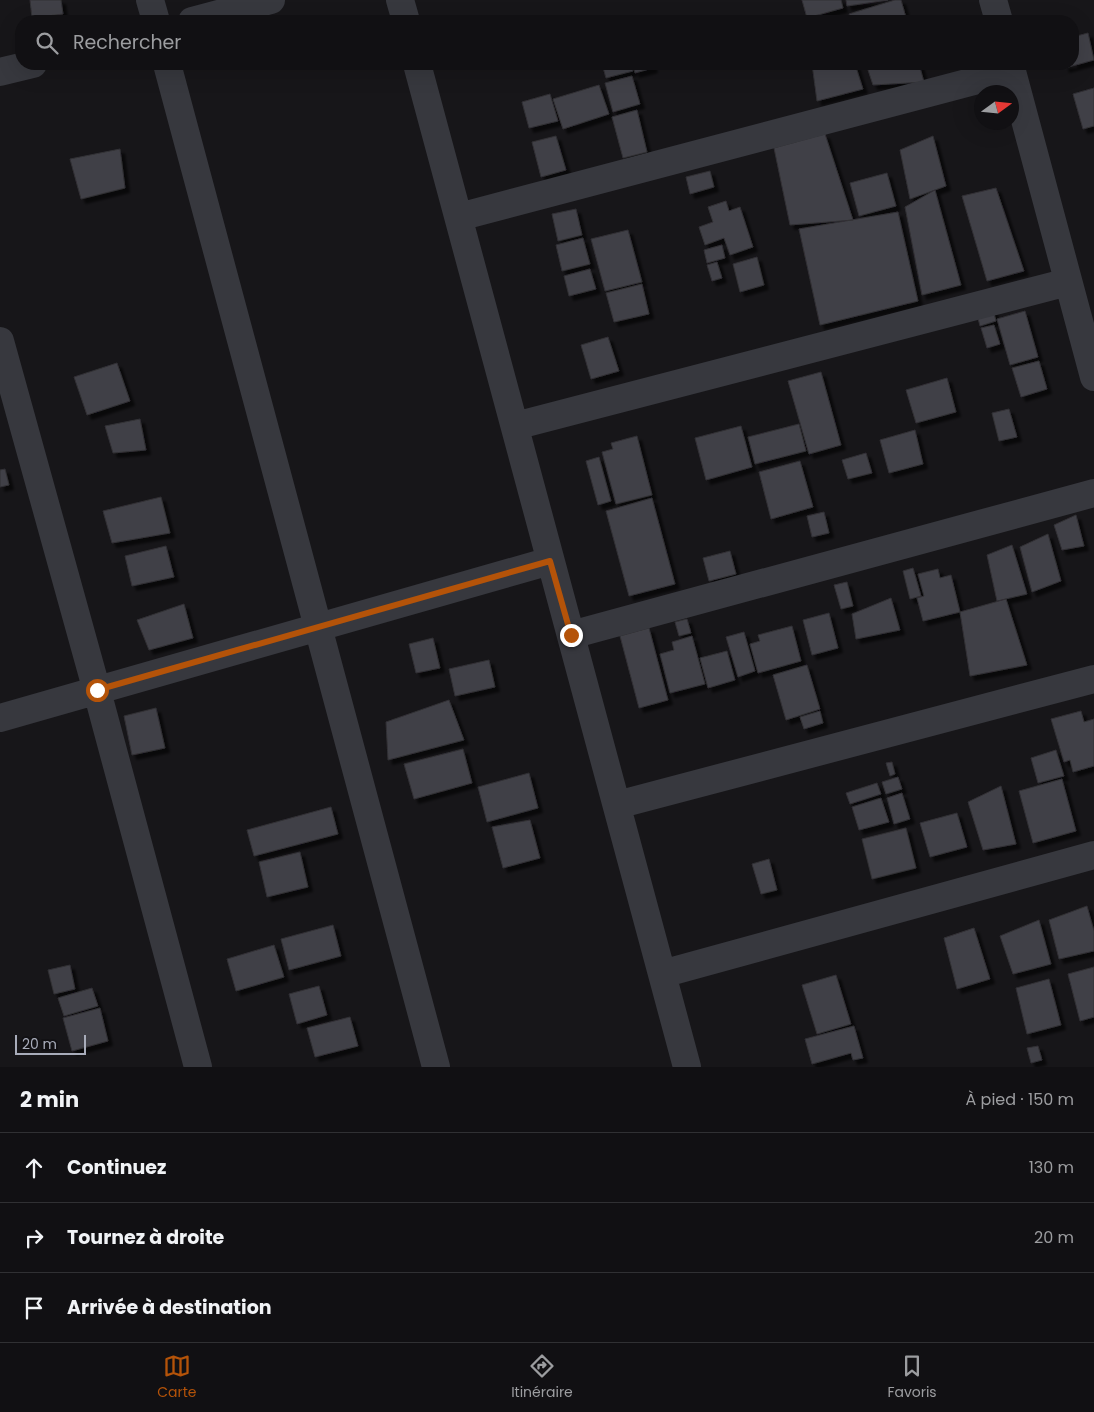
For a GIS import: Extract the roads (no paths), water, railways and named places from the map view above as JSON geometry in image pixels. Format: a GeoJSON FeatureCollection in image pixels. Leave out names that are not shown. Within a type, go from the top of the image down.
{"type":"FeatureCollection","features":[{"type":"Feature","properties":{"kind":"street"},"geometry":{"type":"LineString","coordinates":[[150,0],[154,15]]}},
{"type":"Feature","properties":{"kind":"street"},"geometry":{"type":"LineString","coordinates":[[215,15],[271,0]]}},
{"type":"Feature","properties":{"kind":"street"},"geometry":{"type":"LineString","coordinates":[[400,0],[404,15]]}},
{"type":"Feature","properties":{"kind":"street"},"geometry":{"type":"LineString","coordinates":[[993,0],[997,15]]}},
{"type":"Feature","properties":{"kind":"street"},"geometry":{"type":"LineString","coordinates":[[0,72],[15,68]]}},
{"type":"Feature","properties":{"kind":"street"},"geometry":{"type":"LineString","coordinates":[[169,70],[436,1067]]}},
{"type":"Feature","properties":{"kind":"street"},"geometry":{"type":"LineString","coordinates":[[419,70],[687,1067]]}},
{"type":"Feature","properties":{"kind":"street"},"geometry":{"type":"LineString","coordinates":[[459,217],[1000,70]]}},
{"type":"Feature","properties":{"kind":"street"},"geometry":{"type":"LineString","coordinates":[[1012,70],[1094,377]]}},
{"type":"Feature","properties":{"kind":"street"},"geometry":{"type":"LineString","coordinates":[[515,426],[1068,282]]}},
{"type":"Feature","properties":{"kind":"street"},"geometry":{"type":"LineString","coordinates":[[0,341],[97,690],[198,1067]]}},
{"type":"Feature","properties":{"kind":"street"},"geometry":{"type":"LineString","coordinates":[[571,635],[1094,493]]}},
{"type":"Feature","properties":{"kind":"street"},"geometry":{"type":"LineString","coordinates":[[0,718],[550,561]]}},
{"type":"Feature","properties":{"kind":"street"},"geometry":{"type":"LineString","coordinates":[[617,805],[1094,679]]}},
{"type":"Feature","properties":{"kind":"street"},"geometry":{"type":"LineString","coordinates":[[662,974],[1094,855]]}}]}
